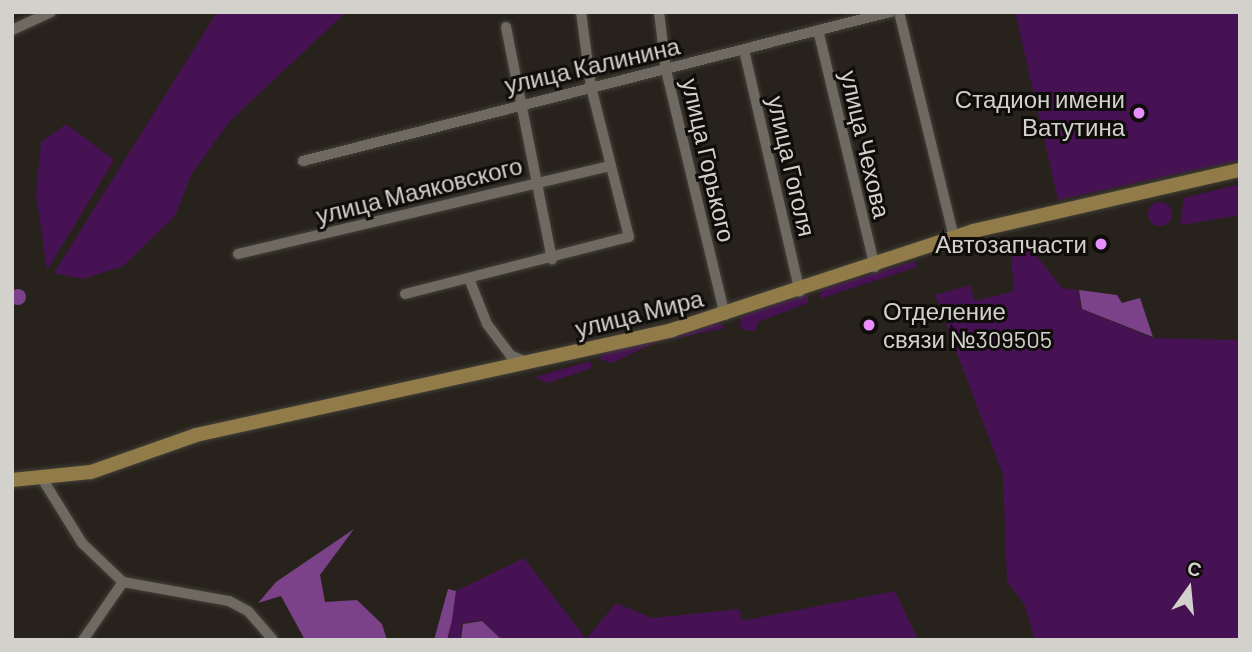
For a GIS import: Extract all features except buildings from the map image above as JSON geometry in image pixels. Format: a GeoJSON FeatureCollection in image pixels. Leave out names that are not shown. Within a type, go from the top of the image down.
{"type":"FeatureCollection","features":[{"type":"Feature","properties":{"kind":"main road","name":"улица Мира"},"geometry":{"type":"LineString","coordinates":[[12,480],[43,480],[91,472],[196,435],[528,363],[725,315],[875,267],[954,237],[1107,195],[1240,170]]}},
{"type":"Feature","properties":{"kind":"street"},"geometry":{"type":"LineString","coordinates":[[12,30],[51,12]]}},
{"type":"Feature","properties":{"kind":"street"},"geometry":{"type":"LineString","coordinates":[[405,294],[470,281],[629,237],[592,87],[581,12]]}},
{"type":"Feature","properties":{"kind":"street","name":"улица Горького"},"geometry":{"type":"LineString","coordinates":[[659,12],[666,70],[725,315]]}},
{"type":"Feature","properties":{"kind":"street","name":"улица Калинина"},"geometry":{"type":"LineString","coordinates":[[303,161],[525,101],[666,70],[890,12]]}},
{"type":"Feature","properties":{"kind":"street"},"geometry":{"type":"LineString","coordinates":[[899,12],[954,237]]}},
{"type":"Feature","properties":{"kind":"street"},"geometry":{"type":"LineString","coordinates":[[506,27],[525,101],[534,183],[552,259]]}},
{"type":"Feature","properties":{"kind":"street","name":"улица Чехова"},"geometry":{"type":"LineString","coordinates":[[818,30],[875,267]]}},
{"type":"Feature","properties":{"kind":"street","name":"улица Гоголя"},"geometry":{"type":"LineString","coordinates":[[744,50],[800,292]]}},
{"type":"Feature","properties":{"kind":"street","name":"улица Маяковского"},"geometry":{"type":"LineString","coordinates":[[238,254],[610,166]]}},
{"type":"Feature","properties":{"kind":"street"},"geometry":{"type":"LineString","coordinates":[[470,281],[510,355],[528,363]]}},
{"type":"Feature","properties":{"kind":"street"},"geometry":{"type":"LineString","coordinates":[[43,480],[82,543],[123,582],[229,601],[248,611],[273,640]]}},
{"type":"Feature","properties":{"kind":"street"},"geometry":{"type":"LineString","coordinates":[[83,640],[123,582]]}},
{"type":"Feature","properties":{"kind":"shaded area"},"geometry":{"type":"Polygon","coordinates":[[[217,12],[346,12],[229,122],[191,175],[175,216],[123,266],[83,279],[54,273],[217,12]]]}},
{"type":"Feature","properties":{"kind":"shaded area","name":"Стадион имени Ватутина"},"geometry":{"type":"Polygon","coordinates":[[[1015,12],[1239,12],[1240,160],[1058,200],[1015,12]]]}},
{"type":"Feature","properties":{"kind":"shaded area"},"geometry":{"type":"Polygon","coordinates":[[[66,124],[114,160],[47,270],[36,194],[41,142],[66,124]]]}},
{"type":"Feature","properties":{"kind":"shaded area"},"geometry":{"type":"Polygon","coordinates":[[[1240,184],[1240,215],[1180,225],[1184,198],[1240,184]]]}},
{"type":"Feature","properties":{"kind":"shaded area"},"geometry":{"type":"Polygon","coordinates":[[[1160,202],[1169,205],[1172,214],[1169,223],[1160,226],[1151,223],[1148,214],[1151,205],[1160,202]]]}},
{"type":"Feature","properties":{"kind":"shaded area"},"geometry":{"type":"Polygon","coordinates":[[[1024,240],[1062,288],[1078,290],[1081,309],[1153,338],[1240,340],[1240,640],[1035,640],[1024,604],[1007,581],[1003,475],[935,295],[970,285],[975,301],[1014,291],[1011,258],[1024,250],[1024,240]]]}},
{"type":"Feature","properties":{"kind":"shaded area"},"geometry":{"type":"Polygon","coordinates":[[[915,261],[917,267],[819,299],[822,289],[915,261]]]}},
{"type":"Feature","properties":{"kind":"shaded area"},"geometry":{"type":"Polygon","coordinates":[[[18,289],[24,291],[24,303],[18,305],[12,303],[10,297],[12,291],[18,289]]]}},
{"type":"Feature","properties":{"kind":"shaded area"},"geometry":{"type":"Polygon","coordinates":[[[1079,290],[1117,295],[1122,303],[1140,298],[1153,337],[1082,309],[1079,290]]]}},
{"type":"Feature","properties":{"kind":"shaded area"},"geometry":{"type":"Polygon","coordinates":[[[808,294],[808,303],[758,322],[755,331],[740,329],[741,316],[808,294]]]}},
{"type":"Feature","properties":{"kind":"shaded area"},"geometry":{"type":"Polygon","coordinates":[[[716,321],[726,328],[657,342],[612,363],[599,359],[605,351],[716,321]]]}},
{"type":"Feature","properties":{"kind":"shaded area"},"geometry":{"type":"Polygon","coordinates":[[[590,361],[592,368],[548,383],[535,377],[590,361]]]}},
{"type":"Feature","properties":{"kind":"shaded area"},"geometry":{"type":"Polygon","coordinates":[[[354,529],[320,575],[325,602],[357,600],[382,624],[387,640],[305,640],[281,596],[258,603],[276,582],[354,529]]]}},
{"type":"Feature","properties":{"kind":"shaded area"},"geometry":{"type":"Polygon","coordinates":[[[524,558],[586,639],[616,603],[652,618],[740,609],[741,621],[895,591],[918,640],[502,640],[482,620],[462,623],[460,640],[448,640],[456,591],[524,558]]]}},
{"type":"Feature","properties":{"kind":"shaded area"},"geometry":{"type":"Polygon","coordinates":[[[448,589],[456,591],[447,640],[434,640],[448,589]]]}},
{"type":"Feature","properties":{"kind":"shaded area"},"geometry":{"type":"Polygon","coordinates":[[[482,621],[502,640],[461,640],[463,624],[482,621]]]}},
{"type":"Feature","properties":{"kind":"place","name":"Стадион имени Ватутина"},"geometry":{"type":"Point","coordinates":[1139,113]}},
{"type":"Feature","properties":{"kind":"place","name":"Автозапчасти"},"geometry":{"type":"Point","coordinates":[1101,244]}},
{"type":"Feature","properties":{"kind":"place","name":"Отделение связи №309505"},"geometry":{"type":"Point","coordinates":[869,325]}}]}
